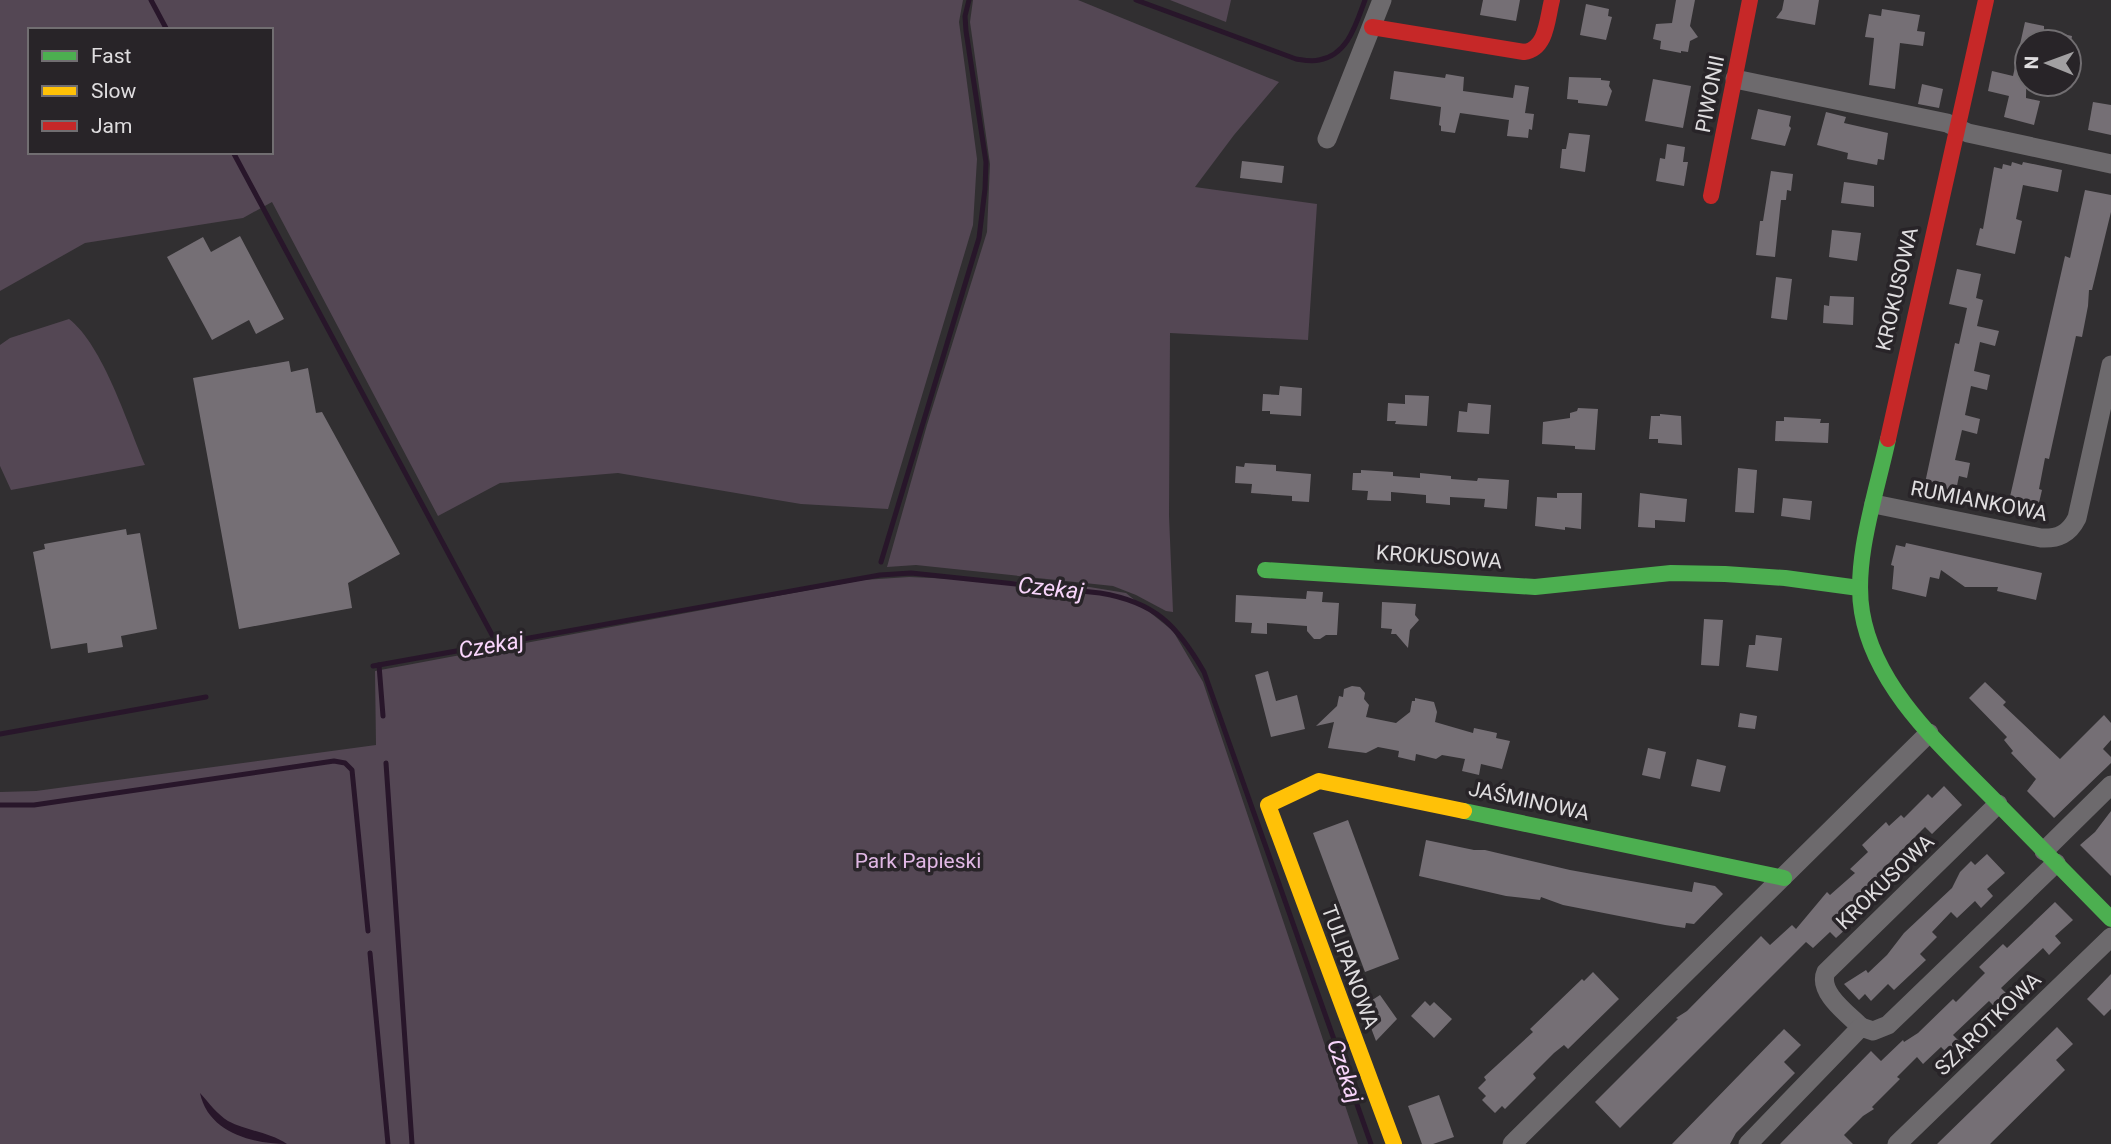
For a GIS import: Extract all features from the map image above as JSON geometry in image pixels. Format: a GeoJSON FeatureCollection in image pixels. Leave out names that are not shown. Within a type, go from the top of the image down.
{"type":"FeatureCollection","features":[{"type":"Feature","properties":{"kind":"street"},"geometry":{"type":"LineString","coordinates":[[1327,139],[1382,0]]}},
{"type":"Feature","properties":{"kind":"street"},"geometry":{"type":"LineString","coordinates":[[1373,27],[1524,52],[1533,51],[1542,42],[1552,0]]}},
{"type":"Feature","properties":{"kind":"street","name":"PIWONII"},"geometry":{"type":"LineString","coordinates":[[1712,196],[1750,0]]}},
{"type":"Feature","properties":{"kind":"street","name":"KROKUSOWA"},"geometry":{"type":"LineString","coordinates":[[1986,0],[1874,504],[1860,588],[1866,633],[1893,689],[1928,733],[2111,919]]}},
{"type":"Feature","properties":{"kind":"street"},"geometry":{"type":"LineString","coordinates":[[1735,79],[1947,122],[1968,133],[2111,164]]}},
{"type":"Feature","properties":{"kind":"street","name":"RUMIANKOWA"},"geometry":{"type":"LineString","coordinates":[[1874,504],[2041,538],[2052,539],[2067,533],[2077,518],[2111,365]]}},
{"type":"Feature","properties":{"kind":"street","name":"KROKUSOWA"},"geometry":{"type":"LineString","coordinates":[[1265,570],[1535,587],[1671,573],[1725,573],[1860,588]]}},
{"type":"Feature","properties":{"kind":"street"},"geometry":{"type":"LineString","coordinates":[[1512,1144],[1928,733]]}},
{"type":"Feature","properties":{"kind":"street","name":"JAŚMINOWA"},"geometry":{"type":"LineString","coordinates":[[1268,805],[1319,781],[1784,878]]}},
{"type":"Feature","properties":{"kind":"street"},"geometry":{"type":"LineString","coordinates":[[1748,1144],[1861,1027],[1873,1031],[1888,1025],[2050,857],[2111,785]]}},
{"type":"Feature","properties":{"kind":"street","name":"KROKUSOWA"},"geometry":{"type":"LineString","coordinates":[[1861,1027],[1825,990],[1823,981],[1826,972],[1998,804]]}},
{"type":"Feature","properties":{"kind":"street","name":"TULIPANOWA"},"geometry":{"type":"LineString","coordinates":[[1268,805],[1394,1144]]}},
{"type":"Feature","properties":{"kind":"street","name":"SZAROTKOWA"},"geometry":{"type":"LineString","coordinates":[[1896,1144],[2111,937]]}},
{"type":"Feature","properties":{"kind":"green space"},"geometry":{"type":"Polygon","coordinates":[[[0,0],[963,0],[959,22],[977,159],[973,225],[888,509],[801,504],[618,473],[500,483],[438,516],[272,202],[243,218],[85,243],[0,291],[0,0]]]}},
{"type":"Feature","properties":{"kind":"green space"},"geometry":{"type":"Polygon","coordinates":[[[973,0],[1078,0],[1279,82],[1195,187],[1317,204],[1308,340],[1170,333],[1169,516],[1173,612],[1113,586],[916,565],[887,567],[927,425],[987,232],[990,164],[970,22],[973,0]]]}},
{"type":"Feature","properties":{"kind":"green space"},"geometry":{"type":"Polygon","coordinates":[[[1170,0],[1231,0],[1226,22],[1170,0]]]}},
{"type":"Feature","properties":{"kind":"green space"},"geometry":{"type":"Polygon","coordinates":[[[69,319],[93,347],[104,366],[145,465],[11,490],[0,466],[0,345],[10,338],[69,319]]]}},
{"type":"Feature","properties":{"kind":"green space","name":"Park Papieski"},"geometry":{"type":"Polygon","coordinates":[[[909,577],[1071,584],[1126,593],[1173,631],[1203,682],[1358,1144],[0,1144],[0,792],[36,791],[376,745],[375,671],[863,580],[909,577]]]}},
{"type":"Feature","properties":{"kind":"shaded area"},"geometry":{"type":"Polygon","coordinates":[[[200,1093],[228,1121],[287,1144],[260,1142],[233,1133],[212,1117],[200,1093]]]}},
{"type":"Feature","properties":{"kind":"building"},"geometry":{"type":"Polygon","coordinates":[[[1483,0],[1520,0],[1516,21],[1480,15],[1483,0]]]}},
{"type":"Feature","properties":{"kind":"building"},"geometry":{"type":"Polygon","coordinates":[[[1676,0],[1695,0],[1690,26],[1698,37],[1690,41],[1688,52],[1660,49],[1661,41],[1653,39],[1656,24],[1672,23],[1676,0]]]}},
{"type":"Feature","properties":{"kind":"building"},"geometry":{"type":"Polygon","coordinates":[[[1784,0],[1819,0],[1815,25],[1776,18],[1782,10],[1784,0]]]}},
{"type":"Feature","properties":{"kind":"building"},"geometry":{"type":"Polygon","coordinates":[[[1586,4],[1609,9],[1608,16],[1612,17],[1606,40],[1580,35],[1586,4]]]}},
{"type":"Feature","properties":{"kind":"building"},"geometry":{"type":"Polygon","coordinates":[[[1882,9],[1920,15],[1917,31],[1925,32],[1923,46],[1900,43],[1895,89],[1869,85],[1874,38],[1865,37],[1869,14],[1881,16],[1882,9]]]}},
{"type":"Feature","properties":{"kind":"building"},"geometry":{"type":"Polygon","coordinates":[[[2025,22],[2044,26],[2044,28],[2024,28],[2025,22]]]}},
{"type":"Feature","properties":{"kind":"building"},"geometry":{"type":"Polygon","coordinates":[[[1394,71],[1445,78],[1446,74],[1464,77],[1463,91],[1513,98],[1515,85],[1529,87],[1525,113],[1534,114],[1532,130],[1529,129],[1528,138],[1507,136],[1509,120],[1460,113],[1455,133],[1441,131],[1441,107],[1390,99],[1394,71]]]}},
{"type":"Feature","properties":{"kind":"building"},"geometry":{"type":"Polygon","coordinates":[[[1992,71],[2013,76],[2013,98],[2040,101],[2034,125],[2004,117],[2009,96],[1988,91],[1992,71]]]}},
{"type":"Feature","properties":{"kind":"building"},"geometry":{"type":"Polygon","coordinates":[[[1569,77],[1601,78],[1610,81],[1612,91],[1607,106],[1567,99],[1569,77]]]}},
{"type":"Feature","properties":{"kind":"building"},"geometry":{"type":"Polygon","coordinates":[[[1653,79],[1691,86],[1683,128],[1645,121],[1653,79]]]}},
{"type":"Feature","properties":{"kind":"building"},"geometry":{"type":"Polygon","coordinates":[[[1922,84],[1943,89],[1939,108],[1918,104],[1922,84]]]}},
{"type":"Feature","properties":{"kind":"building"},"geometry":{"type":"Polygon","coordinates":[[[2093,102],[2111,105],[2111,135],[2088,130],[2093,102]]]}},
{"type":"Feature","properties":{"kind":"building"},"geometry":{"type":"Polygon","coordinates":[[[1758,109],[1791,116],[1791,128],[1785,146],[1751,139],[1758,109]]]}},
{"type":"Feature","properties":{"kind":"building"},"geometry":{"type":"Polygon","coordinates":[[[1826,112],[1846,117],[1844,123],[1888,133],[1884,160],[1878,159],[1877,165],[1847,159],[1848,153],[1817,145],[1826,112]]]}},
{"type":"Feature","properties":{"kind":"building"},"geometry":{"type":"Polygon","coordinates":[[[1569,133],[1590,135],[1585,172],[1560,168],[1562,149],[1566,149],[1569,133]]]}},
{"type":"Feature","properties":{"kind":"building"},"geometry":{"type":"Polygon","coordinates":[[[1667,144],[1685,147],[1683,162],[1688,162],[1684,186],[1656,181],[1660,158],[1665,159],[1667,144]]]}},
{"type":"Feature","properties":{"kind":"building"},"geometry":{"type":"Polygon","coordinates":[[[1242,161],[1284,166],[1282,183],[1240,178],[1242,161]]]}},
{"type":"Feature","properties":{"kind":"building"},"geometry":{"type":"Polygon","coordinates":[[[2012,162],[2062,170],[2058,192],[2023,185],[2016,219],[2022,221],[2015,254],[1976,245],[1980,228],[1983,229],[1994,167],[2002,169],[2003,164],[2011,166],[2012,162]]]}},
{"type":"Feature","properties":{"kind":"building"},"geometry":{"type":"Polygon","coordinates":[[[1771,171],[1793,174],[1791,191],[1787,190],[1786,200],[1781,200],[1775,257],[1756,255],[1771,171]]]}},
{"type":"Feature","properties":{"kind":"building"},"geometry":{"type":"Polygon","coordinates":[[[1844,182],[1874,186],[1874,207],[1841,203],[1844,182]]]}},
{"type":"Feature","properties":{"kind":"building"},"geometry":{"type":"Polygon","coordinates":[[[2085,190],[2111,195],[2111,212],[2092,290],[2089,290],[2082,337],[2076,336],[2049,459],[2045,458],[2038,507],[2009,501],[2065,256],[2070,258],[2085,190]]]}},
{"type":"Feature","properties":{"kind":"building"},"geometry":{"type":"Polygon","coordinates":[[[1832,230],[1861,233],[1857,261],[1829,257],[1832,230]]]}},
{"type":"Feature","properties":{"kind":"building"},"geometry":{"type":"Polygon","coordinates":[[[240,236],[284,319],[256,334],[249,320],[212,340],[167,257],[203,237],[211,252],[240,236]]]}},
{"type":"Feature","properties":{"kind":"building"},"geometry":{"type":"Polygon","coordinates":[[[1957,269],[1981,274],[1976,298],[1983,300],[1977,326],[1999,331],[1995,346],[1980,342],[1974,371],[1990,375],[1987,390],[1971,386],[1965,415],[1980,419],[1977,434],[1962,430],[1955,460],[1970,463],[1967,478],[1959,476],[1953,505],[1922,497],[1955,343],[1959,344],[1967,308],[1949,304],[1957,269]]]}},
{"type":"Feature","properties":{"kind":"building"},"geometry":{"type":"Polygon","coordinates":[[[1776,277],[1792,279],[1787,320],[1771,318],[1776,277]]]}},
{"type":"Feature","properties":{"kind":"building"},"geometry":{"type":"Polygon","coordinates":[[[1830,296],[1854,297],[1853,325],[1823,323],[1824,305],[1829,306],[1830,296]]]}},
{"type":"Feature","properties":{"kind":"building"},"geometry":{"type":"Polygon","coordinates":[[[289,361],[291,372],[308,368],[316,413],[322,412],[400,554],[348,583],[352,608],[239,629],[193,378],[289,361]]]}},
{"type":"Feature","properties":{"kind":"building"},"geometry":{"type":"Polygon","coordinates":[[[1280,386],[1302,388],[1301,416],[1262,411],[1263,394],[1279,395],[1280,386]]]}},
{"type":"Feature","properties":{"kind":"building"},"geometry":{"type":"Polygon","coordinates":[[[1405,395],[1429,396],[1427,426],[1387,421],[1388,403],[1405,404],[1405,395]]]}},
{"type":"Feature","properties":{"kind":"building"},"geometry":{"type":"Polygon","coordinates":[[[1468,403],[1491,405],[1489,434],[1457,432],[1459,411],[1467,412],[1468,403]]]}},
{"type":"Feature","properties":{"kind":"building"},"geometry":{"type":"Polygon","coordinates":[[[1578,408],[1598,409],[1595,450],[1542,444],[1543,422],[1570,418],[1570,413],[1578,408]]]}},
{"type":"Feature","properties":{"kind":"building"},"geometry":{"type":"Polygon","coordinates":[[[1651,416],[1681,416],[1682,445],[1658,443],[1658,439],[1649,439],[1651,416]]]}},
{"type":"Feature","properties":{"kind":"building"},"geometry":{"type":"Polygon","coordinates":[[[1784,417],[1821,419],[1820,423],[1829,423],[1828,443],[1775,441],[1776,421],[1784,421],[1784,417]]]}},
{"type":"Feature","properties":{"kind":"building"},"geometry":{"type":"Polygon","coordinates":[[[1245,463],[1276,465],[1276,471],[1311,474],[1309,502],[1292,501],[1292,496],[1251,493],[1252,484],[1235,483],[1236,466],[1244,467],[1245,463]]]}},
{"type":"Feature","properties":{"kind":"building"},"geometry":{"type":"Polygon","coordinates":[[[1738,468],[1757,470],[1754,513],[1735,512],[1738,468]]]}},
{"type":"Feature","properties":{"kind":"building"},"geometry":{"type":"Polygon","coordinates":[[[1361,470],[1393,472],[1393,476],[1420,478],[1420,473],[1451,476],[1451,479],[1509,480],[1507,509],[1484,507],[1485,499],[1450,497],[1450,505],[1426,503],[1426,495],[1391,492],[1391,501],[1367,500],[1368,491],[1352,490],[1353,473],[1361,473],[1361,470]]]}},
{"type":"Feature","properties":{"kind":"building"},"geometry":{"type":"Polygon","coordinates":[[[1557,493],[1582,493],[1581,529],[1535,526],[1537,497],[1557,498],[1557,493]]]}},
{"type":"Feature","properties":{"kind":"building"},"geometry":{"type":"Polygon","coordinates":[[[1640,493],[1687,499],[1685,522],[1655,520],[1655,528],[1638,527],[1640,493]]]}},
{"type":"Feature","properties":{"kind":"building"},"geometry":{"type":"Polygon","coordinates":[[[1783,498],[1812,501],[1810,520],[1781,516],[1783,498]]]}},
{"type":"Feature","properties":{"kind":"building"},"geometry":{"type":"Polygon","coordinates":[[[126,529],[127,535],[140,533],[157,629],[121,636],[123,647],[88,653],[87,643],[51,649],[33,552],[45,549],[44,544],[126,529]]]}},
{"type":"Feature","properties":{"kind":"building"},"geometry":{"type":"Polygon","coordinates":[[[1906,543],[2042,573],[2036,600],[1997,591],[1998,587],[1965,587],[1941,570],[1939,579],[1930,577],[1926,597],[1892,589],[1894,566],[1891,565],[1896,545],[1905,547],[1906,543]]]}},
{"type":"Feature","properties":{"kind":"building"},"geometry":{"type":"Polygon","coordinates":[[[1307,591],[1323,592],[1322,602],[1339,603],[1337,635],[1314,639],[1307,631],[1307,626],[1267,623],[1267,634],[1251,633],[1252,623],[1235,622],[1236,595],[1306,599],[1307,591]]]}},
{"type":"Feature","properties":{"kind":"building"},"geometry":{"type":"Polygon","coordinates":[[[1382,602],[1416,604],[1415,615],[1419,620],[1410,630],[1408,648],[1396,634],[1391,634],[1392,629],[1381,628],[1382,602]]]}},
{"type":"Feature","properties":{"kind":"building"},"geometry":{"type":"Polygon","coordinates":[[[1704,619],[1723,620],[1719,666],[1701,665],[1704,619]]]}},
{"type":"Feature","properties":{"kind":"building"},"geometry":{"type":"Polygon","coordinates":[[[1756,635],[1782,638],[1778,671],[1746,667],[1749,645],[1755,645],[1756,635]]]}},
{"type":"Feature","properties":{"kind":"building"},"geometry":{"type":"Polygon","coordinates":[[[1268,671],[1276,701],[1297,695],[1305,729],[1271,737],[1255,675],[1268,671]]]}},
{"type":"Feature","properties":{"kind":"building"},"geometry":{"type":"Polygon","coordinates":[[[1985,682],[2006,702],[2003,705],[2060,759],[2104,715],[2111,723],[2111,740],[2103,749],[2111,757],[2111,763],[2054,818],[2027,791],[2036,779],[2011,753],[2013,751],[2004,740],[2007,737],[1969,698],[1985,682]]]}},
{"type":"Feature","properties":{"kind":"building"},"geometry":{"type":"Polygon","coordinates":[[[1360,687],[1365,693],[1364,699],[1369,705],[1366,717],[1396,723],[1410,712],[1415,698],[1434,702],[1437,712],[1435,722],[1473,733],[1474,728],[1497,733],[1496,738],[1510,741],[1502,769],[1481,764],[1479,775],[1462,771],[1465,759],[1442,755],[1436,759],[1416,754],[1415,761],[1398,757],[1399,751],[1378,747],[1366,753],[1328,748],[1334,722],[1316,726],[1337,706],[1339,696],[1343,697],[1344,689],[1360,687]]]}},
{"type":"Feature","properties":{"kind":"building"},"geometry":{"type":"Polygon","coordinates":[[[1740,713],[1757,716],[1755,729],[1738,727],[1740,713]]]}},
{"type":"Feature","properties":{"kind":"building"},"geometry":{"type":"Polygon","coordinates":[[[1648,748],[1666,752],[1660,779],[1642,775],[1648,748]]]}},
{"type":"Feature","properties":{"kind":"building"},"geometry":{"type":"Polygon","coordinates":[[[1697,759],[1726,766],[1720,792],[1691,786],[1697,759]]]}},
{"type":"Feature","properties":{"kind":"building"},"geometry":{"type":"Polygon","coordinates":[[[1944,786],[1962,805],[1932,834],[1925,827],[1885,867],[1891,873],[1842,919],[1849,926],[1836,938],[1830,932],[1813,948],[1806,942],[1620,1128],[1595,1102],[1678,1019],[1676,1018],[1687,1011],[1761,936],[1770,945],[1792,925],[1796,929],[1827,892],[1830,895],[1855,873],[1850,869],[1868,852],[1862,845],[1886,822],[1889,826],[1901,815],[1904,818],[1928,794],[1932,798],[1944,786]]]}},
{"type":"Feature","properties":{"kind":"building"},"geometry":{"type":"Polygon","coordinates":[[[2111,811],[2111,876],[2080,845],[2095,832],[2111,811]]]}},
{"type":"Feature","properties":{"kind":"building"},"geometry":{"type":"Polygon","coordinates":[[[1348,820],[1399,959],[1365,972],[1313,833],[1348,820]]]}},
{"type":"Feature","properties":{"kind":"building"},"geometry":{"type":"Polygon","coordinates":[[[1426,840],[1692,892],[1694,882],[1715,886],[1723,894],[1694,924],[1686,923],[1685,928],[1665,925],[1563,905],[1541,897],[1540,900],[1506,896],[1419,876],[1426,840]]]}},
{"type":"Feature","properties":{"kind":"building"},"geometry":{"type":"Polygon","coordinates":[[[1987,854],[2005,873],[1987,889],[1993,896],[1981,908],[1975,901],[1957,918],[1951,912],[1932,932],[1937,937],[1920,954],[1926,960],[1894,990],[1888,984],[1871,1001],[1865,994],[1859,1000],[1844,984],[1866,970],[1868,973],[1904,933],[1952,888],[1960,872],[1971,861],[1975,865],[1987,854]]]}},
{"type":"Feature","properties":{"kind":"building"},"geometry":{"type":"Polygon","coordinates":[[[2055,902],[2073,920],[2055,936],[2061,943],[2049,955],[2043,948],[2001,988],[2008,995],[1995,1007],[1989,1001],[1953,1035],[1959,1041],[1947,1053],[1941,1047],[1923,1064],[1917,1057],[1872,1107],[1874,1109],[1844,1135],[1853,1144],[1780,1144],[1871,1051],[1881,1061],[1903,1040],[1904,1042],[1918,1033],[1953,999],[1956,1002],[1985,973],[1979,967],[2003,944],[2007,948],[2055,902]]]}},
{"type":"Feature","properties":{"kind":"building"},"geometry":{"type":"Polygon","coordinates":[[[1593,972],[1619,999],[1568,1049],[1564,1045],[1554,1053],[1533,1074],[1536,1078],[1505,1109],[1502,1106],[1495,1113],[1482,1100],[1486,1096],[1478,1088],[1486,1080],[1484,1077],[1533,1032],[1530,1029],[1582,979],[1584,981],[1593,972]]]}},
{"type":"Feature","properties":{"kind":"building"},"geometry":{"type":"Polygon","coordinates":[[[2111,974],[2111,1009],[2104,1016],[2087,999],[2111,974]]]}},
{"type":"Feature","properties":{"kind":"building"},"geometry":{"type":"Polygon","coordinates":[[[1380,995],[1397,1019],[1376,1041],[1368,1020],[1372,1017],[1363,1006],[1380,995]]]}},
{"type":"Feature","properties":{"kind":"building"},"geometry":{"type":"Polygon","coordinates":[[[1425,1001],[1430,1006],[1434,1002],[1452,1019],[1434,1038],[1411,1016],[1425,1001]]]}},
{"type":"Feature","properties":{"kind":"building"},"geometry":{"type":"Polygon","coordinates":[[[2057,1027],[2073,1044],[2056,1060],[2065,1070],[1990,1144],[1937,1144],[2057,1027]]]}},
{"type":"Feature","properties":{"kind":"building"},"geometry":{"type":"Polygon","coordinates":[[[1784,1029],[1801,1045],[1784,1062],[1795,1073],[1736,1133],[1730,1144],[1672,1144],[1784,1029]]]}},
{"type":"Feature","properties":{"kind":"building"},"geometry":{"type":"Polygon","coordinates":[[[1439,1095],[1454,1137],[1433,1144],[1422,1144],[1408,1106],[1439,1095]]]}},
{"type":"Feature","properties":{"kind":"waterway"},"geometry":{"type":"LineString","coordinates":[[151,0],[166,28]]}},
{"type":"Feature","properties":{"kind":"waterway"},"geometry":{"type":"LineString","coordinates":[[881,562],[979,238],[986,162],[966,31],[965,16],[969,0]]}},
{"type":"Feature","properties":{"kind":"waterway"},"geometry":{"type":"LineString","coordinates":[[1136,0],[1296,59],[1313,61],[1329,57],[1344,45],[1365,0]]}},
{"type":"Feature","properties":{"kind":"waterway"},"geometry":{"type":"LineString","coordinates":[[234,154],[497,644]]}},
{"type":"Feature","properties":{"kind":"waterway","name":"Czekaj"},"geometry":{"type":"LineString","coordinates":[[373,666],[880,575],[911,573],[1100,593],[1136,603],[1162,618],[1174,629],[1204,672],[1371,1144]]}},
{"type":"Feature","properties":{"kind":"waterway"},"geometry":{"type":"LineString","coordinates":[[379,665],[383,716]]}},
{"type":"Feature","properties":{"kind":"waterway","name":"Czekaj"},"geometry":{"type":"LineString","coordinates":[[0,734],[206,697]]}},
{"type":"Feature","properties":{"kind":"waterway"},"geometry":{"type":"LineString","coordinates":[[0,805],[34,805],[334,761],[345,763],[352,770],[368,931]]}},
{"type":"Feature","properties":{"kind":"waterway"},"geometry":{"type":"LineString","coordinates":[[386,763],[412,1144]]}},
{"type":"Feature","properties":{"kind":"waterway"},"geometry":{"type":"LineString","coordinates":[[370,953],[388,1144]]}},
{"type":"Feature","properties":{"kind":"traffic: fast"},"geometry":{"type":"LineString","coordinates":[[1888,439],[1863,548],[1860,592],[1869,641],[1881,668],[1915,718],[1936,741],[2111,919]]}},
{"type":"Feature","properties":{"kind":"traffic: fast"},"geometry":{"type":"LineString","coordinates":[[1265,570],[1535,587],[1671,573],[1725,574],[1785,578],[1859,588]]}},
{"type":"Feature","properties":{"kind":"traffic: fast"},"geometry":{"type":"LineString","coordinates":[[1464,811],[1784,878]]}},
{"type":"Feature","properties":{"kind":"traffic: slow"},"geometry":{"type":"LineString","coordinates":[[1394,1144],[1268,805],[1319,781],[1464,811]]}},
{"type":"Feature","properties":{"kind":"traffic: jam"},"geometry":{"type":"LineString","coordinates":[[1372,27],[1524,52],[1532,50],[1542,39],[1552,0]]}},
{"type":"Feature","properties":{"kind":"traffic: jam"},"geometry":{"type":"LineString","coordinates":[[1711,196],[1750,0]]}},
{"type":"Feature","properties":{"kind":"traffic: jam"},"geometry":{"type":"LineString","coordinates":[[1888,439],[1986,0]]}}]}
